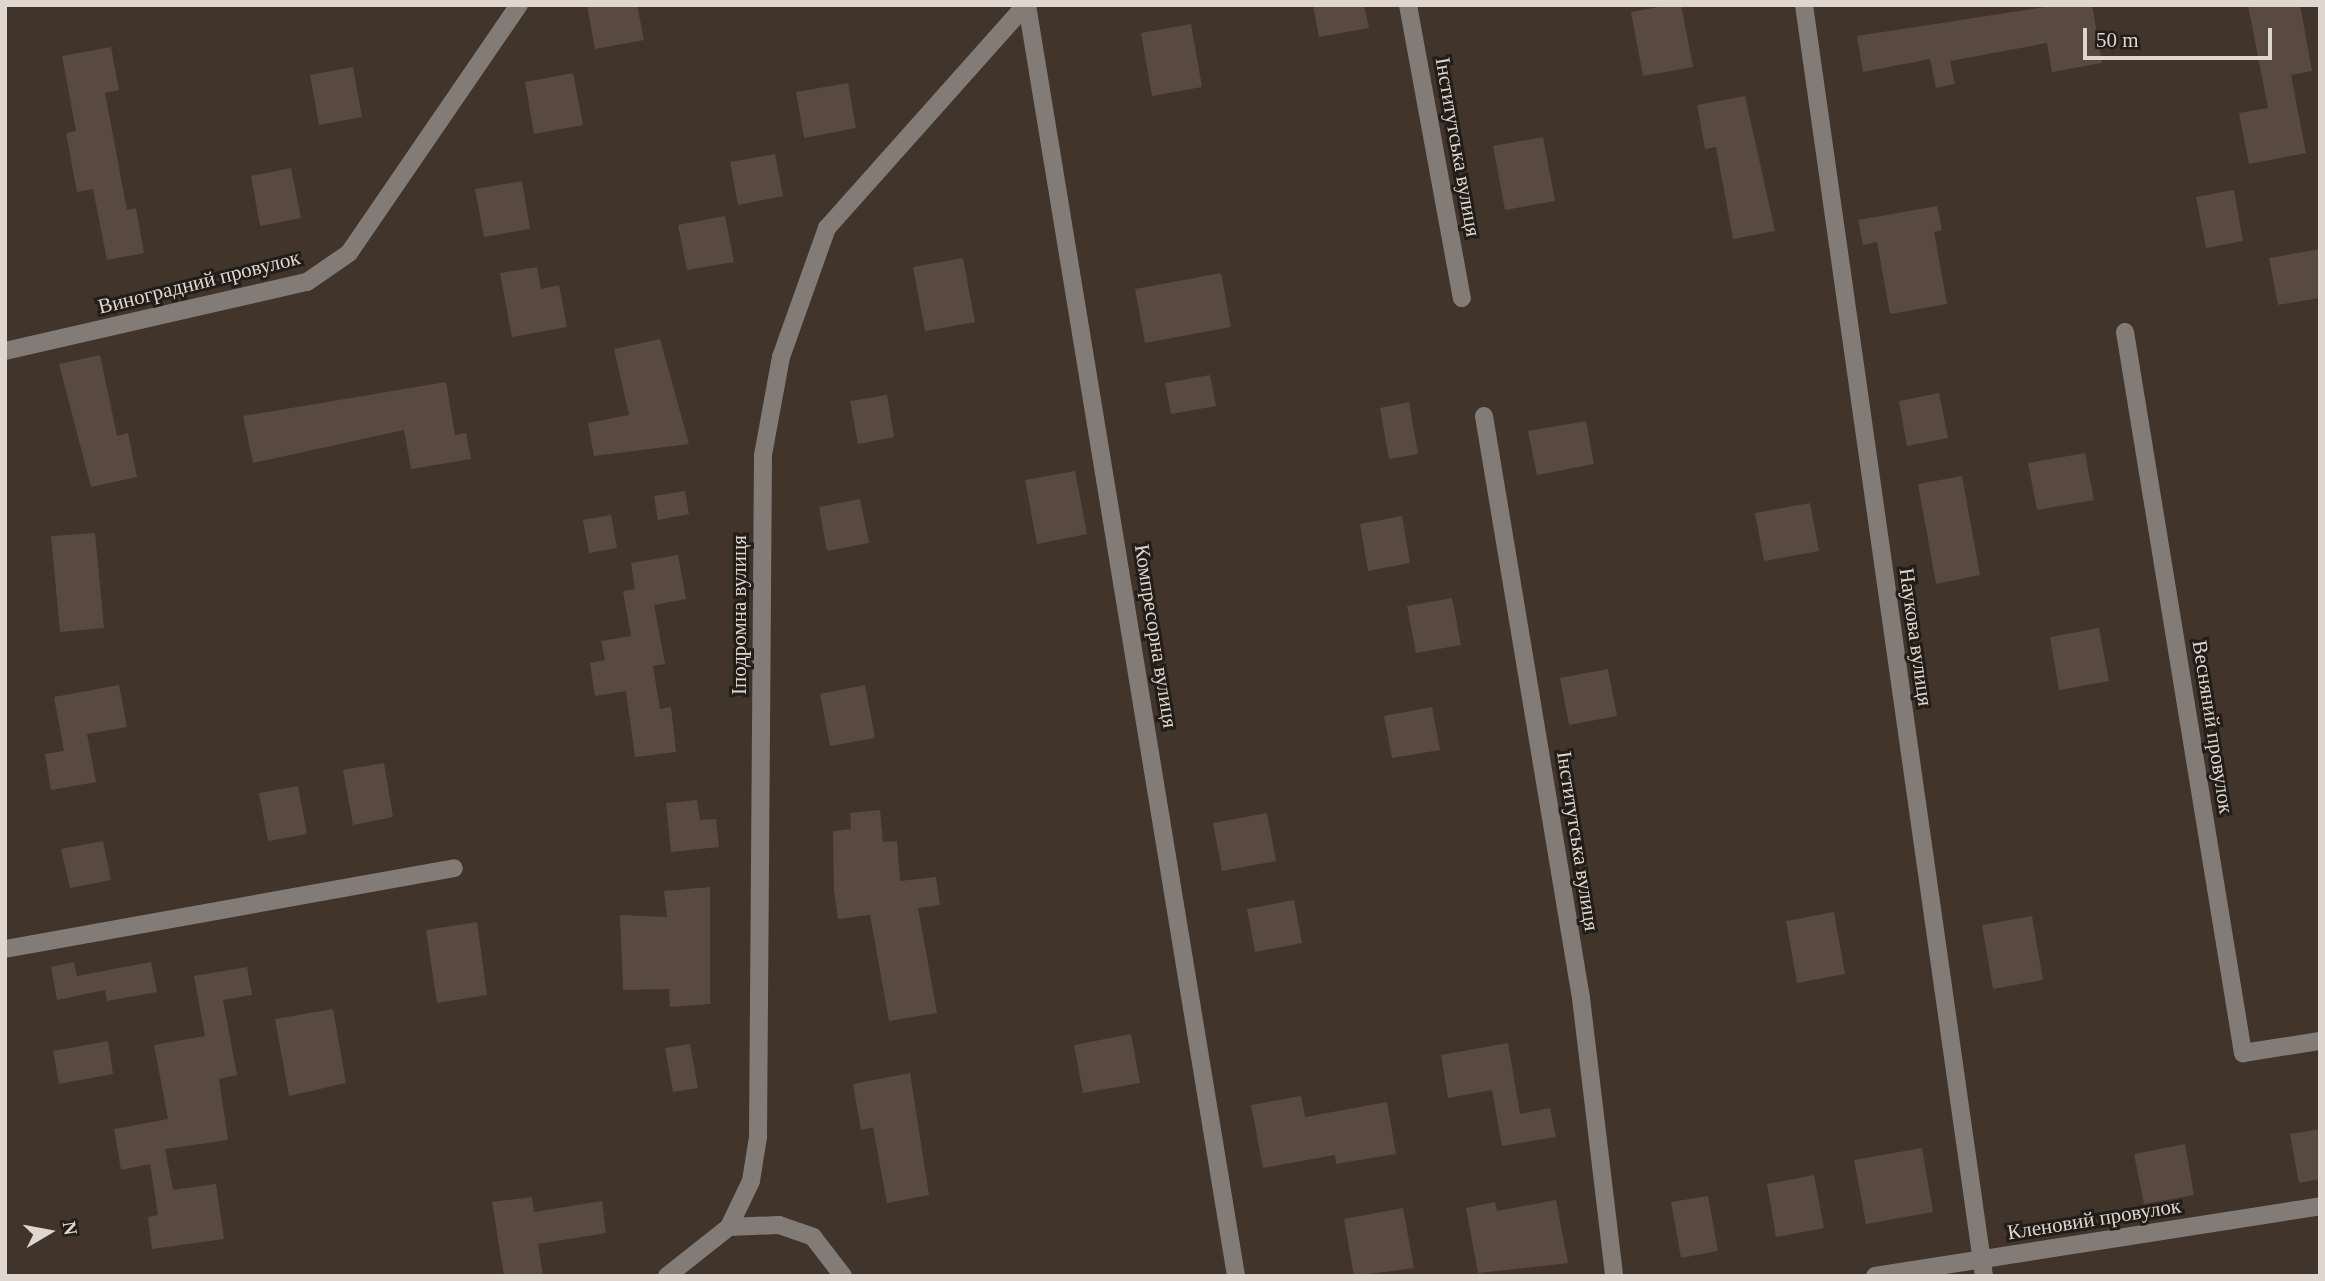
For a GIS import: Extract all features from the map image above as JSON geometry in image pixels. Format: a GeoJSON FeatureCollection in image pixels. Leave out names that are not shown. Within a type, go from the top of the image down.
{"type":"FeatureCollection","features":[{"type":"Feature","properties":{"kind":"street","name":"Виноградний провулок"},"geometry":{"type":"LineString","coordinates":[[5,351],[307,282],[349,253],[519,5]]}},
{"type":"Feature","properties":{"kind":"street","name":"Іподромна вулиця"},"geometry":{"type":"LineString","coordinates":[[667,1276],[729,1227],[751,1181],[758,1137],[763,455],[781,357],[827,228],[1027,5]]}},
{"type":"Feature","properties":{"kind":"street","name":"Компресорна вулиця"},"geometry":{"type":"LineString","coordinates":[[1027,5],[1236,1276]]}},
{"type":"Feature","properties":{"kind":"street","name":"Інститутська вулиця"},"geometry":{"type":"LineString","coordinates":[[1408,5],[1462,298]]}},
{"type":"Feature","properties":{"kind":"street","name":"Наукова вулиця"},"geometry":{"type":"LineString","coordinates":[[1804,5],[1982,1268]]}},
{"type":"Feature","properties":{"kind":"street","name":"Весняний провулок"},"geometry":{"type":"LineString","coordinates":[[2126,332],[2243,1053],[2320,1041]]}},
{"type":"Feature","properties":{"kind":"street","name":"Інститутська вулиця"},"geometry":{"type":"LineString","coordinates":[[1484,416],[1581,998],[1614,1276]]}},
{"type":"Feature","properties":{"kind":"street"},"geometry":{"type":"LineString","coordinates":[[5,948],[454,868]]}},
{"type":"Feature","properties":{"kind":"street","name":"Кленовий провулок"},"geometry":{"type":"LineString","coordinates":[[1875,1276],[1982,1268],[2320,1206]]}},
{"type":"Feature","properties":{"kind":"street"},"geometry":{"type":"LineString","coordinates":[[729,1227],[779,1225],[813,1237],[843,1276]]}},
{"type":"Feature","properties":{"kind":"building"},"geometry":{"type":"Polygon","coordinates":[[[587,5],[637,5],[644,40],[595,49],[587,5]]]}},
{"type":"Feature","properties":{"kind":"building"},"geometry":{"type":"Polygon","coordinates":[[[1313,5],[1364,5],[1369,28],[1319,37],[1313,5]]]}},
{"type":"Feature","properties":{"kind":"building"},"geometry":{"type":"Polygon","coordinates":[[[1681,5],[1693,67],[1643,76],[1631,12],[1681,5]]]}},
{"type":"Feature","properties":{"kind":"building"},"geometry":{"type":"Polygon","coordinates":[[[2058,5],[2092,5],[2102,63],[2052,72],[2047,43],[1950,61],[1955,84],[1936,88],[1930,59],[1863,72],[1857,36],[2058,5]]]}},
{"type":"Feature","properties":{"kind":"building"},"geometry":{"type":"Polygon","coordinates":[[[2248,5],[2300,5],[2312,71],[2291,75],[2306,153],[2249,164],[2239,113],[2268,108],[2248,5]]]}},
{"type":"Feature","properties":{"kind":"building"},"geometry":{"type":"Polygon","coordinates":[[[1191,24],[1202,87],[1152,96],[1141,33],[1191,24]]]}},
{"type":"Feature","properties":{"kind":"building"},"geometry":{"type":"Polygon","coordinates":[[[111,47],[119,90],[105,93],[127,210],[136,208],[144,253],[107,260],[93,189],[77,192],[66,133],[76,131],[62,56],[111,47]]]}},
{"type":"Feature","properties":{"kind":"building"},"geometry":{"type":"Polygon","coordinates":[[[353,67],[362,117],[319,125],[310,75],[353,67]]]}},
{"type":"Feature","properties":{"kind":"building"},"geometry":{"type":"Polygon","coordinates":[[[573,73],[583,125],[534,134],[525,82],[573,73]]]}},
{"type":"Feature","properties":{"kind":"building"},"geometry":{"type":"Polygon","coordinates":[[[848,83],[856,128],[804,138],[796,92],[848,83]]]}},
{"type":"Feature","properties":{"kind":"building"},"geometry":{"type":"Polygon","coordinates":[[[1745,96],[1775,231],[1733,239],[1716,147],[1705,149],[1697,105],[1745,96]]]}},
{"type":"Feature","properties":{"kind":"building"},"geometry":{"type":"Polygon","coordinates":[[[1543,137],[1555,201],[1505,210],[1493,146],[1543,137]]]}},
{"type":"Feature","properties":{"kind":"building"},"geometry":{"type":"Polygon","coordinates":[[[775,154],[783,196],[738,205],[730,162],[775,154]]]}},
{"type":"Feature","properties":{"kind":"building"},"geometry":{"type":"Polygon","coordinates":[[[291,168],[301,218],[260,226],[251,176],[291,168]]]}},
{"type":"Feature","properties":{"kind":"building"},"geometry":{"type":"Polygon","coordinates":[[[522,181],[530,229],[484,237],[475,189],[522,181]]]}},
{"type":"Feature","properties":{"kind":"building"},"geometry":{"type":"Polygon","coordinates":[[[2234,190],[2243,241],[2206,248],[2196,197],[2234,190]]]}},
{"type":"Feature","properties":{"kind":"building"},"geometry":{"type":"Polygon","coordinates":[[[1937,206],[1942,230],[1934,232],[1947,304],[1890,314],[1877,242],[1863,245],[1858,220],[1937,206]]]}},
{"type":"Feature","properties":{"kind":"building"},"geometry":{"type":"Polygon","coordinates":[[[725,216],[734,262],[687,270],[678,225],[725,216]]]}},
{"type":"Feature","properties":{"kind":"building"},"geometry":{"type":"Polygon","coordinates":[[[2320,249],[2320,298],[2278,305],[2269,258],[2320,249]]]}},
{"type":"Feature","properties":{"kind":"building"},"geometry":{"type":"Polygon","coordinates":[[[963,258],[975,322],[925,331],[913,267],[963,258]]]}},
{"type":"Feature","properties":{"kind":"building"},"geometry":{"type":"Polygon","coordinates":[[[537,267],[541,289],[559,285],[567,327],[512,337],[500,273],[537,267]]]}},
{"type":"Feature","properties":{"kind":"building"},"geometry":{"type":"Polygon","coordinates":[[[1221,273],[1231,327],[1145,343],[1135,289],[1221,273]]]}},
{"type":"Feature","properties":{"kind":"building"},"geometry":{"type":"Polygon","coordinates":[[[660,339],[689,444],[594,456],[588,423],[629,415],[614,349],[660,339]]]}},
{"type":"Feature","properties":{"kind":"building"},"geometry":{"type":"Polygon","coordinates":[[[100,355],[117,436],[128,433],[137,477],[91,487],[59,364],[100,355]]]}},
{"type":"Feature","properties":{"kind":"building"},"geometry":{"type":"Polygon","coordinates":[[[1210,375],[1216,406],[1171,414],[1165,383],[1210,375]]]}},
{"type":"Feature","properties":{"kind":"building"},"geometry":{"type":"Polygon","coordinates":[[[446,382],[455,435],[466,433],[471,459],[411,469],[404,430],[253,463],[243,416],[446,382]]]}},
{"type":"Feature","properties":{"kind":"building"},"geometry":{"type":"Polygon","coordinates":[[[1939,393],[1948,438],[1907,446],[1899,401],[1939,393]]]}},
{"type":"Feature","properties":{"kind":"building"},"geometry":{"type":"Polygon","coordinates":[[[887,395],[894,437],[858,444],[850,401],[887,395]]]}},
{"type":"Feature","properties":{"kind":"building"},"geometry":{"type":"Polygon","coordinates":[[[1409,402],[1418,454],[1389,459],[1380,408],[1409,402]]]}},
{"type":"Feature","properties":{"kind":"building"},"geometry":{"type":"Polygon","coordinates":[[[1586,421],[1594,464],[1537,475],[1528,431],[1586,421]]]}},
{"type":"Feature","properties":{"kind":"building"},"geometry":{"type":"Polygon","coordinates":[[[2085,453],[2094,500],[2037,510],[2028,463],[2085,453]]]}},
{"type":"Feature","properties":{"kind":"building"},"geometry":{"type":"Polygon","coordinates":[[[1075,471],[1087,534],[1037,544],[1025,480],[1075,471]]]}},
{"type":"Feature","properties":{"kind":"building"},"geometry":{"type":"Polygon","coordinates":[[[1962,476],[1980,575],[1936,584],[1918,484],[1962,476]]]}},
{"type":"Feature","properties":{"kind":"building"},"geometry":{"type":"Polygon","coordinates":[[[685,491],[689,514],[658,520],[654,496],[685,491]]]}},
{"type":"Feature","properties":{"kind":"building"},"geometry":{"type":"Polygon","coordinates":[[[860,499],[869,543],[827,551],[819,507],[860,499]]]}},
{"type":"Feature","properties":{"kind":"building"},"geometry":{"type":"Polygon","coordinates":[[[1810,503],[1819,551],[1764,561],[1755,513],[1810,503]]]}},
{"type":"Feature","properties":{"kind":"building"},"geometry":{"type":"Polygon","coordinates":[[[611,515],[617,548],[589,553],[583,520],[611,515]]]}},
{"type":"Feature","properties":{"kind":"building"},"geometry":{"type":"Polygon","coordinates":[[[1402,516],[1410,563],[1368,571],[1360,524],[1402,516]]]}},
{"type":"Feature","properties":{"kind":"building"},"geometry":{"type":"Polygon","coordinates":[[[95,533],[104,628],[60,632],[51,536],[95,533]]]}},
{"type":"Feature","properties":{"kind":"building"},"geometry":{"type":"Polygon","coordinates":[[[678,555],[686,599],[654,605],[665,664],[653,666],[660,709],[671,707],[676,752],[635,757],[626,691],[595,696],[590,663],[605,660],[601,641],[631,636],[623,591],[635,589],[631,563],[678,555]]]}},
{"type":"Feature","properties":{"kind":"building"},"geometry":{"type":"Polygon","coordinates":[[[1452,598],[1461,645],[1416,653],[1407,606],[1452,598]]]}},
{"type":"Feature","properties":{"kind":"building"},"geometry":{"type":"Polygon","coordinates":[[[2099,628],[2109,681],[2059,690],[2050,637],[2099,628]]]}},
{"type":"Feature","properties":{"kind":"building"},"geometry":{"type":"Polygon","coordinates":[[[1608,669],[1617,716],[1569,725],[1560,678],[1608,669]]]}},
{"type":"Feature","properties":{"kind":"building"},"geometry":{"type":"Polygon","coordinates":[[[119,685],[127,727],[87,734],[96,782],[51,790],[45,754],[64,751],[54,697],[119,685]]]}},
{"type":"Feature","properties":{"kind":"building"},"geometry":{"type":"Polygon","coordinates":[[[865,685],[875,738],[830,746],[820,694],[865,685]]]}},
{"type":"Feature","properties":{"kind":"building"},"geometry":{"type":"Polygon","coordinates":[[[1432,707],[1440,750],[1392,758],[1384,716],[1432,707]]]}},
{"type":"Feature","properties":{"kind":"building"},"geometry":{"type":"Polygon","coordinates":[[[384,763],[393,817],[353,825],[343,770],[384,763]]]}},
{"type":"Feature","properties":{"kind":"building"},"geometry":{"type":"Polygon","coordinates":[[[298,786],[307,834],[268,841],[259,793],[298,786]]]}},
{"type":"Feature","properties":{"kind":"building"},"geometry":{"type":"Polygon","coordinates":[[[697,800],[700,820],[716,819],[719,847],[671,852],[666,803],[697,800]]]}},
{"type":"Feature","properties":{"kind":"building"},"geometry":{"type":"Polygon","coordinates":[[[880,810],[883,842],[897,841],[900,881],[936,877],[940,905],[918,908],[937,1013],[889,1021],[870,915],[838,919],[834,890],[833,831],[851,829],[850,813],[880,810]]]}},
{"type":"Feature","properties":{"kind":"building"},"geometry":{"type":"Polygon","coordinates":[[[1267,813],[1276,861],[1222,871],[1213,823],[1267,813]]]}},
{"type":"Feature","properties":{"kind":"building"},"geometry":{"type":"Polygon","coordinates":[[[103,841],[111,880],[70,888],[61,849],[103,841]]]}},
{"type":"Feature","properties":{"kind":"building"},"geometry":{"type":"Polygon","coordinates":[[[710,887],[710,1004],[670,1007],[669,989],[623,990],[620,915],[667,917],[664,891],[710,887]]]}},
{"type":"Feature","properties":{"kind":"building"},"geometry":{"type":"Polygon","coordinates":[[[1294,900],[1302,943],[1255,952],[1247,909],[1294,900]]]}},
{"type":"Feature","properties":{"kind":"building"},"geometry":{"type":"Polygon","coordinates":[[[1834,912],[1845,974],[1797,983],[1786,921],[1834,912]]]}},
{"type":"Feature","properties":{"kind":"building"},"geometry":{"type":"Polygon","coordinates":[[[2032,916],[2043,980],[1993,989],[1982,925],[2032,916]]]}},
{"type":"Feature","properties":{"kind":"building"},"geometry":{"type":"Polygon","coordinates":[[[477,922],[487,995],[437,1003],[426,930],[477,922]]]}},
{"type":"Feature","properties":{"kind":"building"},"geometry":{"type":"Polygon","coordinates":[[[74,962],[77,976],[151,962],[157,992],[107,1001],[105,990],[57,1000],[51,967],[74,962]]]}},
{"type":"Feature","properties":{"kind":"building"},"geometry":{"type":"Polygon","coordinates":[[[247,967],[252,995],[223,1000],[237,1075],[219,1079],[228,1140],[165,1149],[173,1190],[216,1184],[224,1239],[152,1249],[148,1217],[158,1215],[150,1164],[121,1170],[114,1129],[168,1119],[154,1045],[205,1036],[194,976],[247,967]]]}},
{"type":"Feature","properties":{"kind":"building"},"geometry":{"type":"Polygon","coordinates":[[[333,1009],[346,1083],[289,1096],[275,1019],[333,1009]]]}},
{"type":"Feature","properties":{"kind":"building"},"geometry":{"type":"Polygon","coordinates":[[[1131,1034],[1140,1083],[1083,1093],[1074,1045],[1131,1034]]]}},
{"type":"Feature","properties":{"kind":"building"},"geometry":{"type":"Polygon","coordinates":[[[108,1041],[113,1074],[59,1084],[53,1051],[108,1041]]]}},
{"type":"Feature","properties":{"kind":"building"},"geometry":{"type":"Polygon","coordinates":[[[1508,1043],[1520,1114],[1550,1108],[1556,1137],[1502,1146],[1492,1090],[1448,1098],[1441,1055],[1508,1043]]]}},
{"type":"Feature","properties":{"kind":"building"},"geometry":{"type":"Polygon","coordinates":[[[690,1044],[698,1088],[673,1092],[665,1048],[690,1044]]]}},
{"type":"Feature","properties":{"kind":"building"},"geometry":{"type":"Polygon","coordinates":[[[910,1073],[929,1195],[887,1203],[873,1127],[861,1130],[853,1084],[910,1073]]]}},
{"type":"Feature","properties":{"kind":"building"},"geometry":{"type":"Polygon","coordinates":[[[1301,1096],[1305,1117],[1387,1102],[1396,1154],[1336,1164],[1335,1155],[1263,1168],[1251,1105],[1301,1096]]]}},
{"type":"Feature","properties":{"kind":"building"},"geometry":{"type":"Polygon","coordinates":[[[2320,1129],[2320,1179],[2299,1183],[2290,1134],[2320,1129]]]}},
{"type":"Feature","properties":{"kind":"building"},"geometry":{"type":"Polygon","coordinates":[[[2185,1144],[2194,1195],[2144,1204],[2134,1154],[2185,1144]]]}},
{"type":"Feature","properties":{"kind":"building"},"geometry":{"type":"Polygon","coordinates":[[[1922,1148],[1933,1212],[1866,1224],[1854,1160],[1922,1148]]]}},
{"type":"Feature","properties":{"kind":"building"},"geometry":{"type":"Polygon","coordinates":[[[1814,1175],[1824,1228],[1776,1237],[1767,1184],[1814,1175]]]}},
{"type":"Feature","properties":{"kind":"building"},"geometry":{"type":"Polygon","coordinates":[[[1708,1196],[1718,1251],[1681,1258],[1671,1202],[1708,1196]]]}},
{"type":"Feature","properties":{"kind":"building"},"geometry":{"type":"Polygon","coordinates":[[[532,1197],[534,1212],[602,1201],[606,1233],[538,1244],[543,1276],[504,1276],[492,1202],[532,1197]]]}},
{"type":"Feature","properties":{"kind":"building"},"geometry":{"type":"Polygon","coordinates":[[[1556,1200],[1568,1263],[1478,1273],[1466,1208],[1495,1202],[1497,1211],[1556,1200]]]}},
{"type":"Feature","properties":{"kind":"building"},"geometry":{"type":"Polygon","coordinates":[[[1403,1208],[1414,1268],[1354,1276],[1344,1219],[1403,1208]]]}}]}
